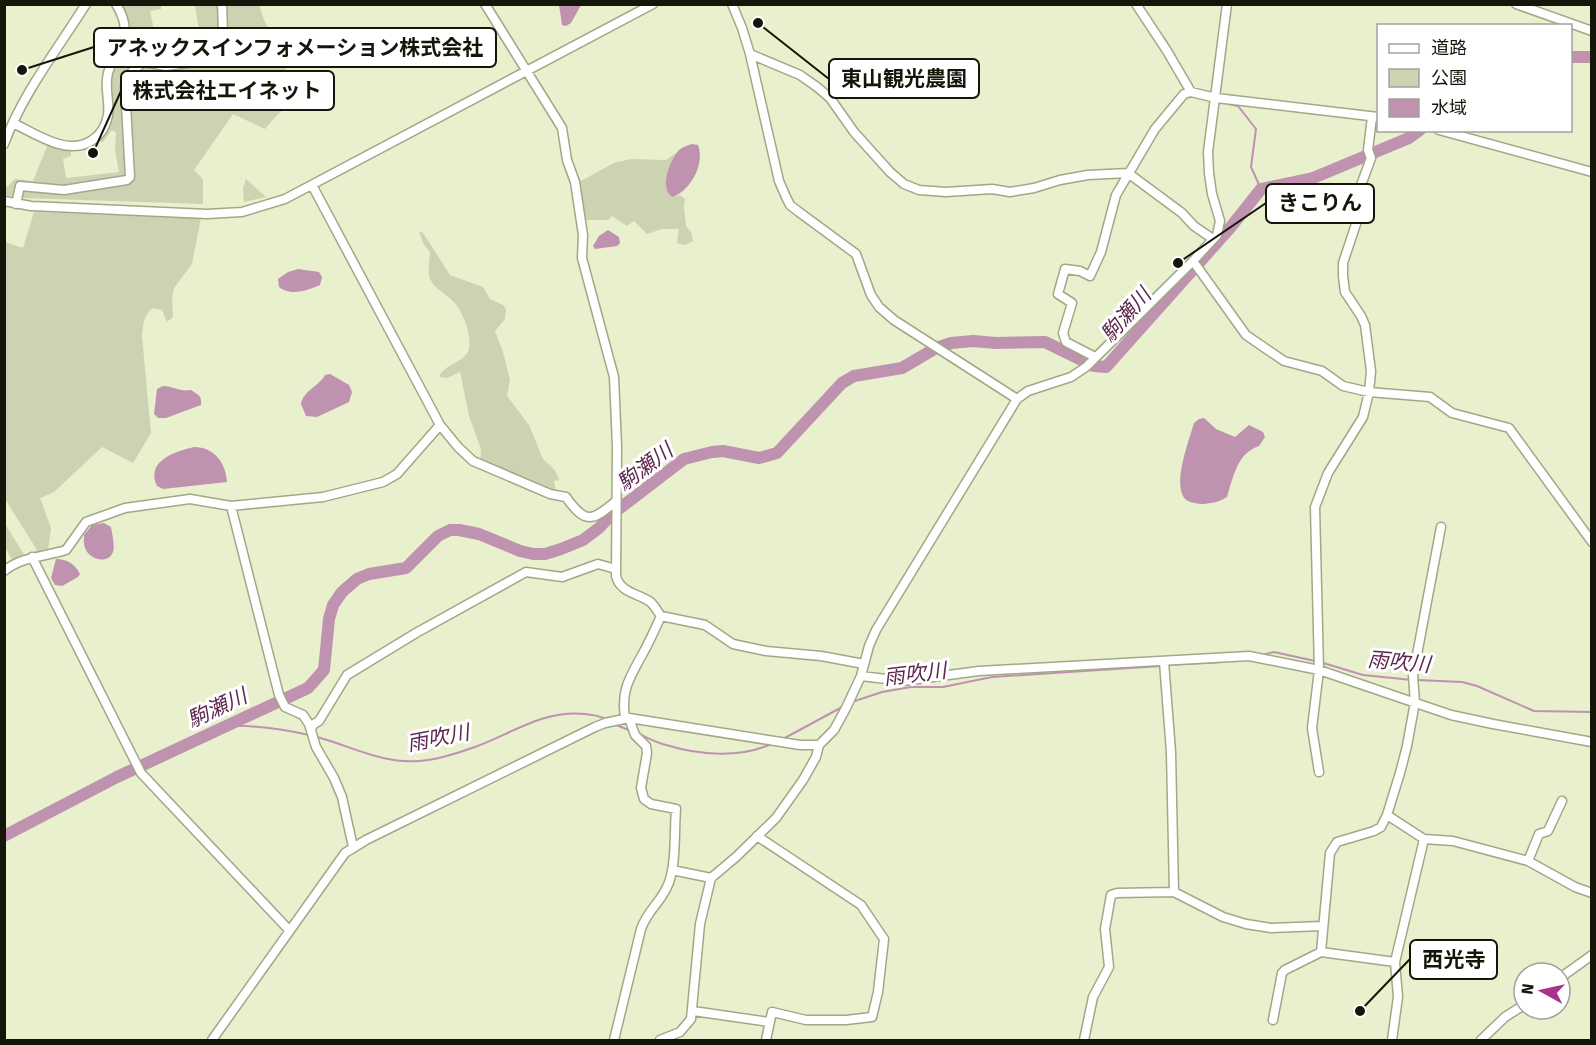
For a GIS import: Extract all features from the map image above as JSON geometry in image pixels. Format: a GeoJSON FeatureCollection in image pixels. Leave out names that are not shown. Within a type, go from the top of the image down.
{"type":"FeatureCollection","features":[{"type":"Feature","properties":{"kind":"street"},"geometry":{"type":"LineString","coordinates":[[4,144],[32,87],[86,4]]}},
{"type":"Feature","properties":{"kind":"street"},"geometry":{"type":"LineString","coordinates":[[13,123],[68,146],[78,147],[97,137],[103,130],[108,112],[106,84],[108,74],[124,37],[124,20],[116,4]]}},
{"type":"Feature","properties":{"kind":"street"},"geometry":{"type":"LineString","coordinates":[[16,204],[20,186],[64,190],[128,180],[130,177],[125,87],[127,78],[144,62],[166,66],[224,58],[222,4]]}},
{"type":"Feature","properties":{"kind":"street"},"geometry":{"type":"LineString","coordinates":[[485,4],[562,128],[567,160],[575,182],[583,235],[582,258],[614,377],[618,583],[626,591],[651,602],[661,616],[705,625],[733,644],[766,651],[821,656],[864,664]]}},
{"type":"Feature","properties":{"kind":"street"},"geometry":{"type":"LineString","coordinates":[[4,201],[16,204],[130,212],[231,213],[263,207],[285,199],[653,4]]}},
{"type":"Feature","properties":{"kind":"street"},"geometry":{"type":"LineString","coordinates":[[732,4],[750,54],[779,181],[790,205],[851,249],[859,258],[872,295],[879,307],[894,320],[1017,399]]}},
{"type":"Feature","properties":{"kind":"street"},"geometry":{"type":"LineString","coordinates":[[1136,4],[1191,92]]}},
{"type":"Feature","properties":{"kind":"street"},"geometry":{"type":"LineString","coordinates":[[660,1041],[680,1032],[687,1026],[693,1011],[699,935],[711,878],[776,818],[803,780],[816,758],[819,745],[834,730],[852,696],[861,676],[869,646],[882,620],[1017,399],[1039,387],[1071,377],[1086,367],[1193,261],[1219,230],[1220,221],[1209,173],[1208,152],[1227,4]]}},
{"type":"Feature","properties":{"kind":"street"},"geometry":{"type":"LineString","coordinates":[[1516,4],[1592,31]]}},
{"type":"Feature","properties":{"kind":"street"},"geometry":{"type":"LineString","coordinates":[[750,54],[800,75],[817,87],[830,98],[854,132],[890,172],[904,184],[919,190],[946,192],[992,189],[1010,192],[1060,180],[1128,173],[1213,239]]}},
{"type":"Feature","properties":{"kind":"street"},"geometry":{"type":"LineString","coordinates":[[1094,358],[1066,342],[1063,333],[1072,303],[1058,294],[1065,269],[1080,271],[1090,276],[1101,252],[1116,195],[1155,129],[1184,94],[1191,92],[1216,98],[1375,117],[1370,154],[1360,188],[1356,224],[1343,263],[1345,292],[1365,325],[1370,356],[1369,392],[1363,417],[1328,474],[1315,507],[1319,670],[1312,728],[1319,771]]}},
{"type":"Feature","properties":{"kind":"street"},"geometry":{"type":"LineString","coordinates":[[1447,132],[1592,172]]}},
{"type":"Feature","properties":{"kind":"street"},"geometry":{"type":"LineString","coordinates":[[312,184],[440,425],[458,447],[473,461],[550,494],[566,497],[576,512],[585,518],[596,517],[616,503]]}},
{"type":"Feature","properties":{"kind":"street"},"geometry":{"type":"LineString","coordinates":[[1193,261],[1246,335],[1284,361],[1322,371],[1344,386],[1369,392],[1430,397],[1452,412],[1509,428],[1592,542]]}},
{"type":"Feature","properties":{"kind":"street"},"geometry":{"type":"LineString","coordinates":[[4,571],[13,564],[32,557],[66,550],[86,522],[125,508],[190,499],[231,506],[323,497],[383,482],[397,474],[440,425]]}},
{"type":"Feature","properties":{"kind":"street"},"geometry":{"type":"LineString","coordinates":[[231,506],[281,699],[285,707],[303,716],[312,733],[342,797],[353,846]]}},
{"type":"Feature","properties":{"kind":"street"},"geometry":{"type":"LineString","coordinates":[[1321,952],[1330,853],[1337,842],[1381,827],[1387,815],[1407,746],[1415,702],[1413,680],[1441,527]]}},
{"type":"Feature","properties":{"kind":"street"},"geometry":{"type":"LineString","coordinates":[[32,557],[141,773],[289,930]]}},
{"type":"Feature","properties":{"kind":"street"},"geometry":{"type":"LineString","coordinates":[[312,733],[314,724],[319,721],[347,675],[416,633],[526,572],[562,577],[598,564],[616,569]]}},
{"type":"Feature","properties":{"kind":"street"},"geometry":{"type":"LineString","coordinates":[[614,1041],[641,929],[649,912],[666,889],[672,870],[676,809],[651,804],[644,799],[641,789],[647,753],[646,746],[626,720],[624,699],[628,678],[643,654],[661,616]]}},
{"type":"Feature","properties":{"kind":"street"},"geometry":{"type":"LineString","coordinates":[[861,676],[903,681],[979,670],[1249,656],[1319,670],[1451,715],[1592,742]]}},
{"type":"Feature","properties":{"kind":"street"},"geometry":{"type":"LineString","coordinates":[[1164,662],[1171,752],[1174,892]]}},
{"type":"Feature","properties":{"kind":"street"},"geometry":{"type":"LineString","coordinates":[[212,1041],[337,862],[353,846],[605,723],[626,720],[789,743],[819,745]]}},
{"type":"Feature","properties":{"kind":"street"},"geometry":{"type":"LineString","coordinates":[[1528,861],[1539,834],[1548,831],[1562,801]]}},
{"type":"Feature","properties":{"kind":"street"},"geometry":{"type":"LineString","coordinates":[[1387,815],[1424,839],[1453,841],[1528,861],[1575,887],[1592,893]]}},
{"type":"Feature","properties":{"kind":"street"},"geometry":{"type":"LineString","coordinates":[[757,836],[861,905],[884,939],[878,992],[872,1017],[846,1020],[806,1020],[772,1012],[765,1041]]}},
{"type":"Feature","properties":{"kind":"street"},"geometry":{"type":"LineString","coordinates":[[1392,1041],[1398,997],[1395,962],[1424,839]]}},
{"type":"Feature","properties":{"kind":"street"},"geometry":{"type":"LineString","coordinates":[[672,870],[711,878]]}},
{"type":"Feature","properties":{"kind":"street"},"geometry":{"type":"LineString","coordinates":[[1084,1041],[1094,997],[1109,967],[1105,929],[1111,895],[1174,892],[1222,917],[1246,924],[1271,928],[1322,926]]}},
{"type":"Feature","properties":{"kind":"street"},"geometry":{"type":"LineString","coordinates":[[1273,1020],[1282,974],[1285,970],[1321,952],[1395,962]]}},
{"type":"Feature","properties":{"kind":"street"},"geometry":{"type":"LineString","coordinates":[[1572,969],[1592,955]]}},
{"type":"Feature","properties":{"kind":"street"},"geometry":{"type":"LineString","coordinates":[[693,1011],[770,1022]]}},
{"type":"Feature","properties":{"kind":"street"},"geometry":{"type":"LineString","coordinates":[[1481,1041],[1512,1013]]}},
{"type":"Feature","properties":{"kind":"green space"},"geometry":{"type":"Polygon","coordinates":[[[121,5],[161,5],[161,9],[150,11],[154,30],[129,40],[130,27],[121,5]]]}},
{"type":"Feature","properties":{"kind":"green space"},"geometry":{"type":"Polygon","coordinates":[[[195,5],[259,5],[264,20],[282,54],[295,100],[265,129],[233,114],[194,170],[203,179],[203,204],[21,198],[5,195],[4,186],[7,187],[15,179],[33,181],[48,144],[71,150],[71,156],[63,159],[66,178],[119,172],[115,150],[116,133],[112,130],[102,143],[100,140],[114,65],[126,46],[142,42],[144,47],[200,37],[195,5]]]}},
{"type":"Feature","properties":{"kind":"green space"},"geometry":{"type":"Polygon","coordinates":[[[679,151],[668,170],[673,197],[680,195],[685,199],[686,226],[691,232],[693,241],[685,245],[677,243],[679,229],[662,229],[647,234],[634,221],[627,226],[612,216],[608,220],[583,220],[577,183],[614,163],[631,159],[666,160],[679,151]]]}},
{"type":"Feature","properties":{"kind":"green space"},"geometry":{"type":"Polygon","coordinates":[[[246,179],[266,197],[244,202],[243,188],[246,179]]]}},
{"type":"Feature","properties":{"kind":"green space"},"geometry":{"type":"Polygon","coordinates":[[[34,212],[201,218],[192,264],[174,288],[173,317],[167,322],[162,310],[153,308],[144,321],[142,336],[151,433],[133,463],[102,447],[54,492],[40,498],[51,528],[48,551],[12,560],[5,547],[4,522],[25,556],[37,550],[5,499],[5,242],[23,248],[34,212]]]}},
{"type":"Feature","properties":{"kind":"green space"},"geometry":{"type":"Polygon","coordinates":[[[419,231],[423,233],[450,275],[483,287],[490,299],[503,305],[506,309],[505,319],[495,331],[510,380],[507,396],[529,425],[543,459],[555,470],[559,480],[554,481],[556,493],[480,463],[481,449],[469,416],[460,372],[447,378],[439,377],[442,372],[467,354],[470,344],[468,331],[457,306],[430,279],[430,252],[423,243],[419,231]]]}},
{"type":"Feature","properties":{"kind":"water"},"geometry":{"type":"Polygon","coordinates":[[[559,5],[581,5],[571,23],[566,26],[562,25],[559,5]]]}},
{"type":"Feature","properties":{"kind":"water"},"geometry":{"type":"Polygon","coordinates":[[[692,144],[698,145],[700,152],[698,168],[685,189],[673,197],[666,188],[669,167],[679,150],[692,144]]]}},
{"type":"Feature","properties":{"kind":"water"},"geometry":{"type":"Polygon","coordinates":[[[608,230],[619,237],[620,243],[617,246],[595,249],[593,246],[599,236],[608,230]]]}},
{"type":"Feature","properties":{"kind":"water"},"geometry":{"type":"Polygon","coordinates":[[[298,269],[319,272],[322,277],[320,285],[293,292],[279,287],[278,279],[298,269]]]}},
{"type":"Feature","properties":{"kind":"water"},"geometry":{"type":"Polygon","coordinates":[[[330,374],[349,385],[352,392],[349,402],[317,417],[306,416],[301,404],[302,400],[325,375],[330,374]]]}},
{"type":"Feature","properties":{"kind":"water"},"geometry":{"type":"Polygon","coordinates":[[[163,386],[191,390],[200,397],[201,405],[166,418],[158,418],[154,414],[157,389],[163,386]]]}},
{"type":"Feature","properties":{"kind":"water"},"geometry":{"type":"Polygon","coordinates":[[[1204,418],[1216,429],[1235,437],[1249,425],[1263,432],[1265,437],[1259,446],[1252,449],[1241,460],[1227,497],[1200,504],[1184,498],[1180,480],[1183,460],[1194,423],[1204,418]]]}},
{"type":"Feature","properties":{"kind":"water"},"geometry":{"type":"Polygon","coordinates":[[[194,447],[207,450],[218,457],[227,482],[163,489],[157,486],[154,477],[159,464],[179,451],[194,447]]]}},
{"type":"Feature","properties":{"kind":"water"},"geometry":{"type":"Polygon","coordinates":[[[104,523],[111,527],[114,549],[111,556],[99,559],[91,556],[86,550],[84,535],[92,525],[104,523]]]}},
{"type":"Feature","properties":{"kind":"water"},"geometry":{"type":"Polygon","coordinates":[[[56,559],[67,561],[76,567],[80,574],[78,577],[62,586],[55,585],[51,578],[56,559]]]}},
{"type":"Feature","properties":{"kind":"waterway"},"geometry":{"type":"LineString","coordinates":[[1164,38],[1175,56]]}},
{"type":"Feature","properties":{"kind":"waterway","name":"駒瀬川"},"geometry":{"type":"LineString","coordinates":[[1572,57],[1592,57]]}},
{"type":"Feature","properties":{"kind":"waterway"},"geometry":{"type":"LineString","coordinates":[[1229,104],[1238,106],[1256,129],[1251,167],[1261,189]]}},
{"type":"Feature","properties":{"kind":"waterway","name":"駒瀬川"},"geometry":{"type":"LineString","coordinates":[[4,836],[117,777],[308,688],[324,670],[329,619],[333,605],[342,592],[357,579],[369,574],[406,568],[438,536],[450,530],[479,534],[533,554],[545,554],[561,549],[583,540],[611,515],[684,459],[723,451],[759,458],[777,453],[842,383],[854,376],[902,368],[936,348],[951,343],[1045,342],[1094,366],[1106,367],[1230,228],[1261,189],[1313,178],[1409,138],[1417,132]]}},
{"type":"Feature","properties":{"kind":"waterway","name":"雨吹川"},"geometry":{"type":"LineString","coordinates":[[1262,655],[1274,652],[1315,661]]}},
{"type":"Feature","properties":{"kind":"waterway","name":"雨吹川"},"geometry":{"type":"LineString","coordinates":[[1167,665],[1224,662]]}},
{"type":"Feature","properties":{"kind":"waterway","name":"雨吹川"},"geometry":{"type":"LineString","coordinates":[[1320,662],[1363,675],[1412,680]]}},
{"type":"Feature","properties":{"kind":"waterway","name":"雨吹川"},"geometry":{"type":"LineString","coordinates":[[852,702],[882,692],[911,687],[943,687],[992,677],[1161,666]]}},
{"type":"Feature","properties":{"kind":"waterway","name":"雨吹川"},"geometry":{"type":"LineString","coordinates":[[1417,680],[1462,682],[1477,686],[1534,711],[1592,712]]}},
{"type":"Feature","properties":{"kind":"waterway","name":"雨吹川"},"geometry":{"type":"LineString","coordinates":[[781,740],[844,706]]}},
{"type":"Feature","properties":{"kind":"waterway","name":"雨吹川"},"geometry":{"type":"LineString","coordinates":[[317,737],[379,757],[419,761],[466,750],[527,724],[555,715],[585,714],[607,720]]}},
{"type":"Feature","properties":{"kind":"waterway","name":"雨吹川"},"geometry":{"type":"LineString","coordinates":[[614,724],[631,731]]}},
{"type":"Feature","properties":{"kind":"waterway","name":"雨吹川"},"geometry":{"type":"LineString","coordinates":[[228,726],[269,728],[309,735]]}},
{"type":"Feature","properties":{"kind":"waterway","name":"雨吹川"},"geometry":{"type":"LineString","coordinates":[[639,734],[679,748],[720,754],[747,751],[773,743]]}},
{"type":"Feature","properties":{"kind":"place","name":"東山観光農園"},"geometry":{"type":"Point","coordinates":[758,23]}},
{"type":"Feature","properties":{"kind":"place","name":"アネックスインフォメーション株式会社"},"geometry":{"type":"Point","coordinates":[22,70]}},
{"type":"Feature","properties":{"kind":"place","name":"株式会社エイネット"},"geometry":{"type":"Point","coordinates":[93,153]}},
{"type":"Feature","properties":{"kind":"place","name":"きこりん"},"geometry":{"type":"Point","coordinates":[1178,263]}},
{"type":"Feature","properties":{"kind":"place","name":"西光寺"},"geometry":{"type":"Point","coordinates":[1360,1011]}}]}
